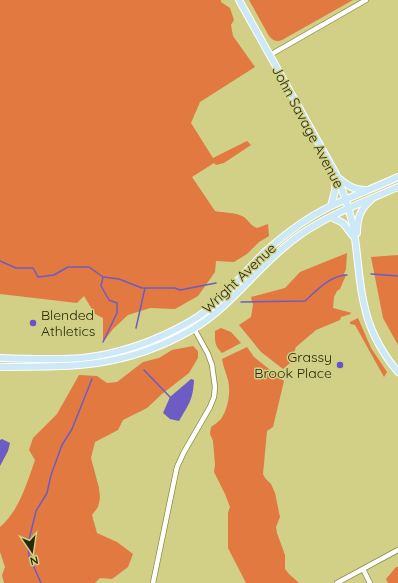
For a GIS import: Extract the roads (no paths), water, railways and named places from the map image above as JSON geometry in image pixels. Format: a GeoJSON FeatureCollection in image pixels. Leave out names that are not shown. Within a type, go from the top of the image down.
{"type":"FeatureCollection","features":[{"type":"Feature","properties":{"kind":"main road","name":"John Savage Avenue"},"geometry":{"type":"LineString","coordinates":[[239,0],[336,176],[346,200],[357,248],[365,311],[378,342],[398,372]]}},
{"type":"Feature","properties":{"kind":"main road"},"geometry":{"type":"LineString","coordinates":[[336,176],[348,186],[357,190],[368,190]]}},
{"type":"Feature","properties":{"kind":"main road"},"geometry":{"type":"LineString","coordinates":[[331,206],[335,190],[336,176]]}},
{"type":"Feature","properties":{"kind":"main road","name":"Wright Avenue"},"geometry":{"type":"LineString","coordinates":[[0,358],[65,359],[100,355],[132,347],[167,333],[207,310],[227,294],[266,251],[304,222],[331,206],[398,177]]}},
{"type":"Feature","properties":{"kind":"main road","name":"Wright Avenue"},"geometry":{"type":"LineString","coordinates":[[0,367],[75,365],[115,360],[153,348],[194,328],[230,301],[291,240],[316,223],[398,187]]}},
{"type":"Feature","properties":{"kind":"main road"},"geometry":{"type":"LineString","coordinates":[[357,248],[357,223],[359,216],[373,198]]}},
{"type":"Feature","properties":{"kind":"main road"},"geometry":{"type":"LineString","coordinates":[[331,217],[340,221],[346,226],[353,236],[357,248]]}},
{"type":"Feature","properties":{"kind":"street"},"geometry":{"type":"LineString","coordinates":[[270,55],[366,0]]}},
{"type":"Feature","properties":{"kind":"street"},"geometry":{"type":"LineString","coordinates":[[153,583],[177,467],[214,397],[215,377],[212,365],[208,354],[190,321]]}},
{"type":"Feature","properties":{"kind":"street"},"geometry":{"type":"LineString","coordinates":[[338,583],[398,550]]}},
{"type":"Feature","properties":{"kind":"street"},"geometry":{"type":"LineString","coordinates":[[363,569],[370,583]]}},
{"type":"Feature","properties":{"kind":"waterway"},"geometry":{"type":"LineString","coordinates":[[0,261],[16,268],[33,268],[38,277],[54,275],[68,267],[89,267],[103,277],[119,279],[142,288],[175,288],[180,290],[216,283]]}},
{"type":"Feature","properties":{"kind":"waterway"},"geometry":{"type":"LineString","coordinates":[[371,274],[398,276]]}},
{"type":"Feature","properties":{"kind":"waterway"},"geometry":{"type":"LineString","coordinates":[[241,302],[305,301],[319,288],[330,281],[347,275]]}},
{"type":"Feature","properties":{"kind":"waterway"},"geometry":{"type":"LineString","coordinates":[[103,277],[101,286],[109,300],[117,303],[117,313],[103,342]]}},
{"type":"Feature","properties":{"kind":"waterway"},"geometry":{"type":"LineString","coordinates":[[136,328],[145,288]]}},
{"type":"Feature","properties":{"kind":"waterway"},"geometry":{"type":"LineString","coordinates":[[144,370],[170,397]]}},
{"type":"Feature","properties":{"kind":"waterway"},"geometry":{"type":"LineString","coordinates":[[41,583],[29,556],[28,544],[36,511],[47,493],[51,475],[62,445],[72,429],[92,379]]}},
{"type":"Feature","properties":{"kind":"place","name":"Blended Athletics"},"geometry":{"type":"Point","coordinates":[33,323]}},
{"type":"Feature","properties":{"kind":"place","name":"Grassy Brook Place"},"geometry":{"type":"Point","coordinates":[340,365]}}]}
